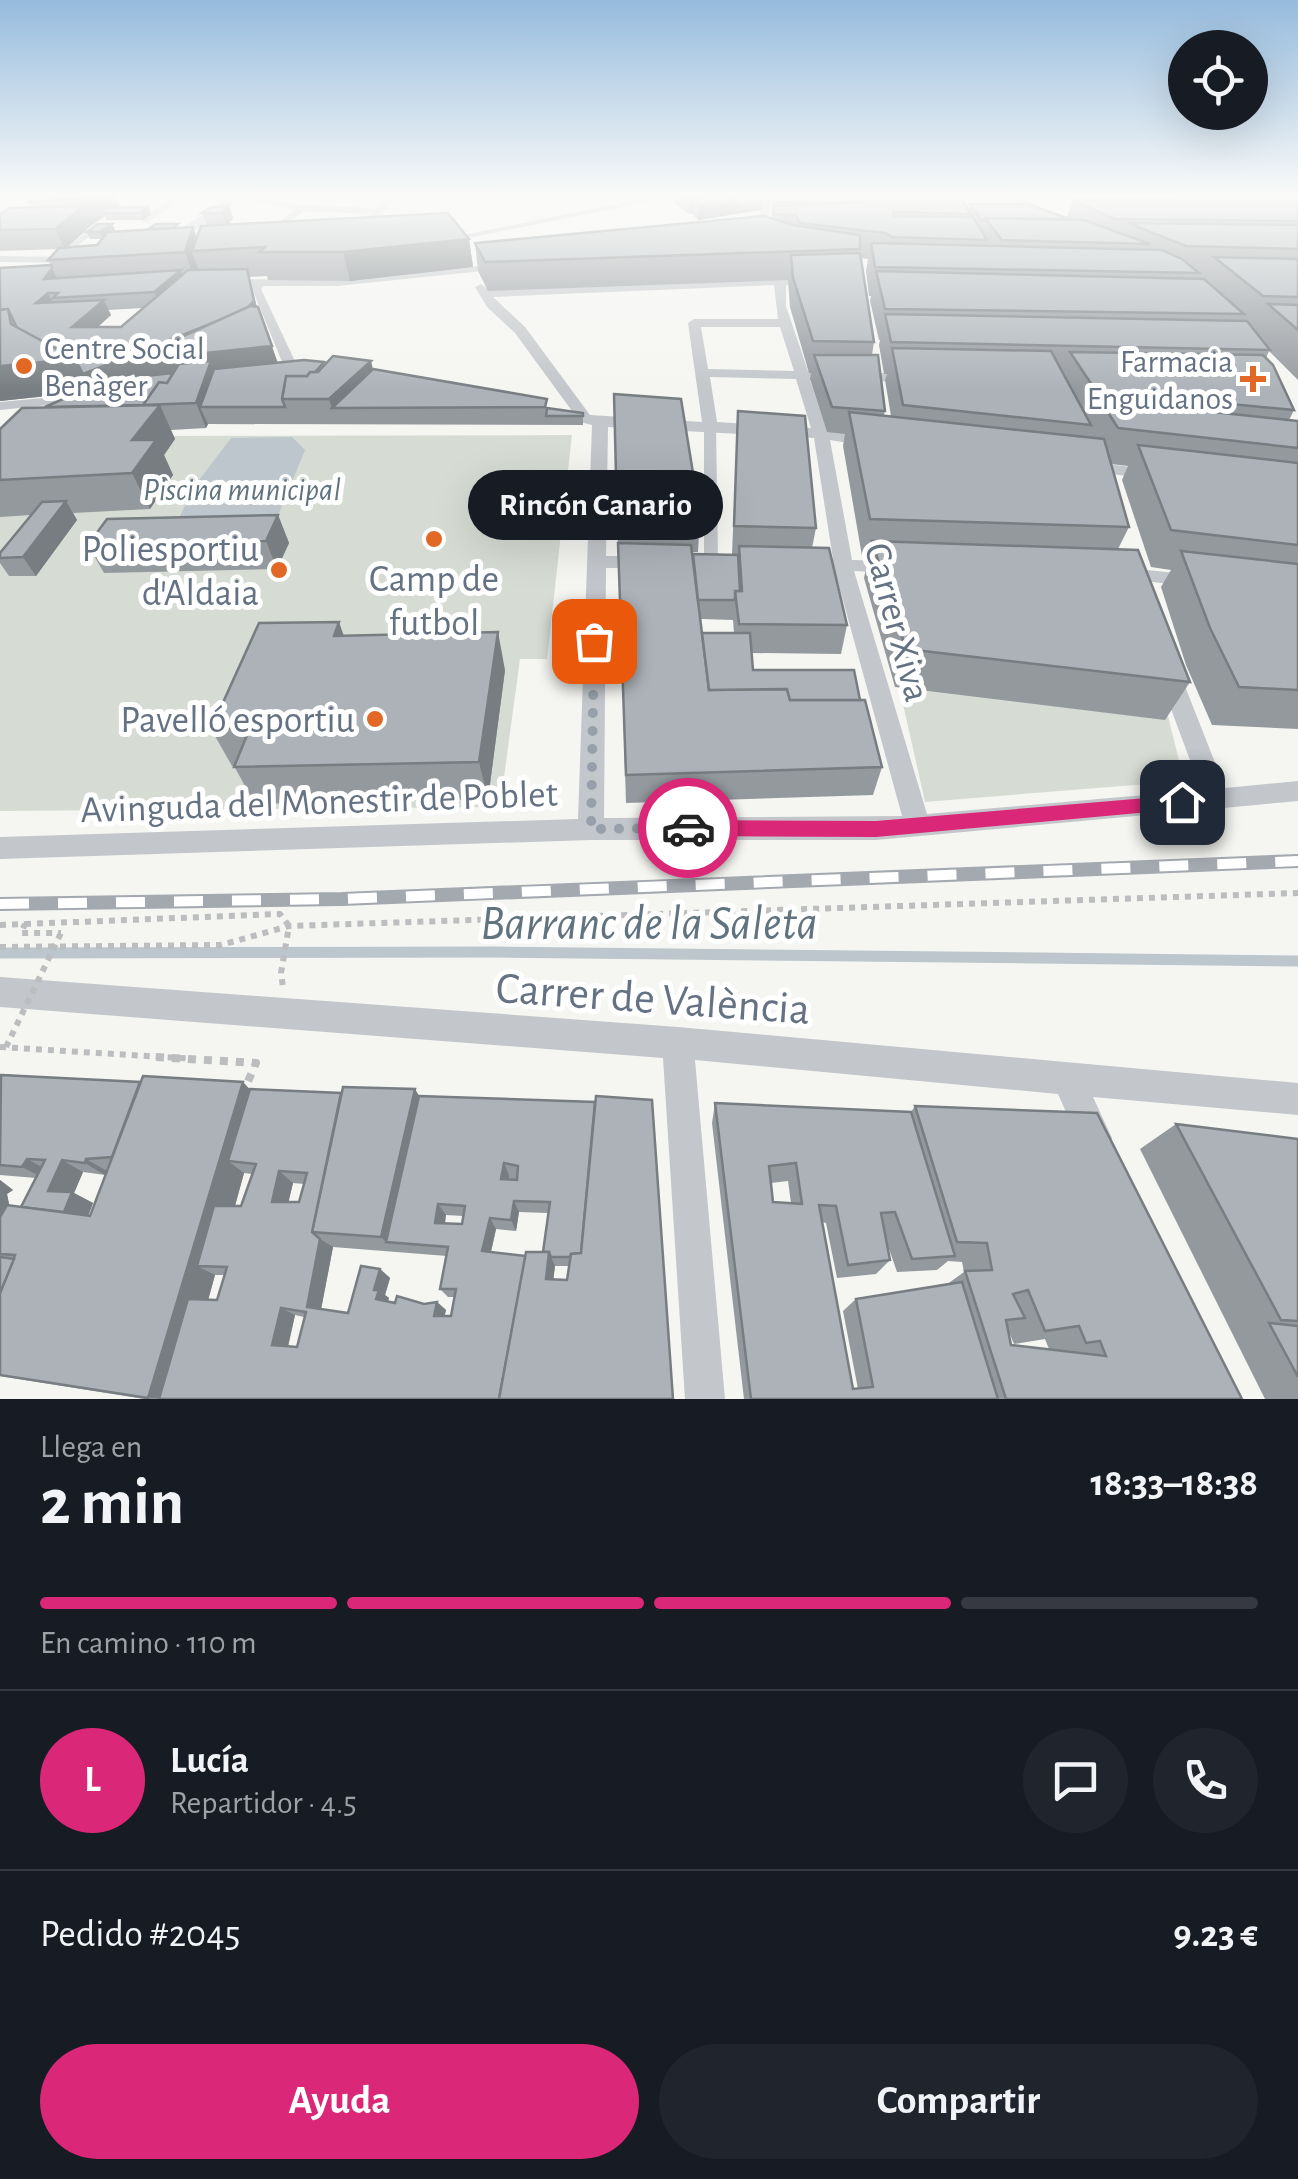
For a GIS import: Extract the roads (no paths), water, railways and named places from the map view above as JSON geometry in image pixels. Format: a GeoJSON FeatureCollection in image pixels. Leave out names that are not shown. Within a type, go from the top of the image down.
{"type":"FeatureCollection","features":[{"type":"Feature","properties":{"kind":"street"},"geometry":{"type":"LineString","coordinates":[[58,261],[78,267],[80,261]]}},
{"type":"Feature","properties":{"kind":"street"},"geometry":{"type":"LineString","coordinates":[[214,282],[351,282],[514,266]]}},
{"type":"Feature","properties":{"kind":"street"},"geometry":{"type":"LineString","coordinates":[[474,270],[485,294],[520,330],[592,419],[591,829]]}},
{"type":"Feature","properties":{"kind":"street"},"geometry":{"type":"LineString","coordinates":[[485,294],[820,280]]}},
{"type":"Feature","properties":{"kind":"street"},"geometry":{"type":"LineString","coordinates":[[262,282],[255,288],[294,374]]}},
{"type":"Feature","properties":{"kind":"street","name":"Carrer Xiva"},"geometry":{"type":"LineString","coordinates":[[780,282],[780,306],[822,435],[843,565],[918,826]]}},
{"type":"Feature","properties":{"kind":"street"},"geometry":{"type":"LineString","coordinates":[[250,329],[268,321]]}},
{"type":"Feature","properties":{"kind":"street"},"geometry":{"type":"LineString","coordinates":[[594,562],[702,562],[710,425],[694,323],[786,323]]}},
{"type":"Feature","properties":{"kind":"street"},"geometry":{"type":"LineString","coordinates":[[58,414],[178,362]]}},
{"type":"Feature","properties":{"kind":"street"},"geometry":{"type":"LineString","coordinates":[[276,376],[316,372]]}},
{"type":"Feature","properties":{"kind":"street"},"geometry":{"type":"LineString","coordinates":[[701,374],[933,378]]}},
{"type":"Feature","properties":{"kind":"street"},"geometry":{"type":"LineString","coordinates":[[0,406],[162,388]]}},
{"type":"Feature","properties":{"kind":"street"},"geometry":{"type":"LineString","coordinates":[[527,407],[592,419],[710,425],[884,443],[882,424]]}},
{"type":"Feature","properties":{"kind":"street"},"geometry":{"type":"LineString","coordinates":[[1080,445],[1088,473],[1167,476]]}},
{"type":"Feature","properties":{"kind":"street"},"geometry":{"type":"LineString","coordinates":[[786,564],[920,567]]}},
{"type":"Feature","properties":{"kind":"street"},"geometry":{"type":"LineString","coordinates":[[1092,572],[1224,584]]}},
{"type":"Feature","properties":{"kind":"street"},"geometry":{"type":"LineString","coordinates":[[1158,645],[1216,799]]}},
{"type":"Feature","properties":{"kind":"street","name":"Avinguda del Monestir de Poblet"},"geometry":{"type":"LineString","coordinates":[[0,848],[591,829],[876,829],[1298,791]]}},
{"type":"Feature","properties":{"kind":"street","name":"Carrer de València"},"geometry":{"type":"LineString","coordinates":[[0,992],[678,1042],[1298,1099]]}},
{"type":"Feature","properties":{"kind":"street"},"geometry":{"type":"LineString","coordinates":[[678,1042],[705,1399]]}},
{"type":"Feature","properties":{"kind":"street"},"geometry":{"type":"LineString","coordinates":[[1067,1076],[1115,1176]]}},
{"type":"Feature","properties":{"kind":"water","name":"Piscina municipal"},"geometry":{"type":"Polygon","coordinates":[[[292,437],[305,450],[273,528],[172,532],[196,484],[231,438],[292,437]]]}},
{"type":"Feature","properties":{"kind":"waterway","name":"Barranc de la Saleta"},"geometry":{"type":"LineString","coordinates":[[0,953],[495,952],[1298,961]]}},
{"type":"Feature","properties":{"kind":"railway"},"geometry":{"type":"LineString","coordinates":[[0,904],[342,899],[1298,861]]}},
{"type":"Feature","properties":{"kind":"place","name":"Centre Social Benàger"},"geometry":{"type":"Point","coordinates":[24,366]}},
{"type":"Feature","properties":{"kind":"place","name":"Farmacia Enguidanos"},"geometry":{"type":"Point","coordinates":[1253,379]}},
{"type":"Feature","properties":{"kind":"place","name":"Camp de futbol"},"geometry":{"type":"Point","coordinates":[434,539]}},
{"type":"Feature","properties":{"kind":"place","name":"Poliesportiu d'Aldaia"},"geometry":{"type":"Point","coordinates":[279,570]}},
{"type":"Feature","properties":{"kind":"place","name":"Rincón Canario"},"geometry":{"type":"Point","coordinates":[594,641]}},
{"type":"Feature","properties":{"kind":"place","name":"Pavelló esportiu"},"geometry":{"type":"Point","coordinates":[375,719]}}]}
